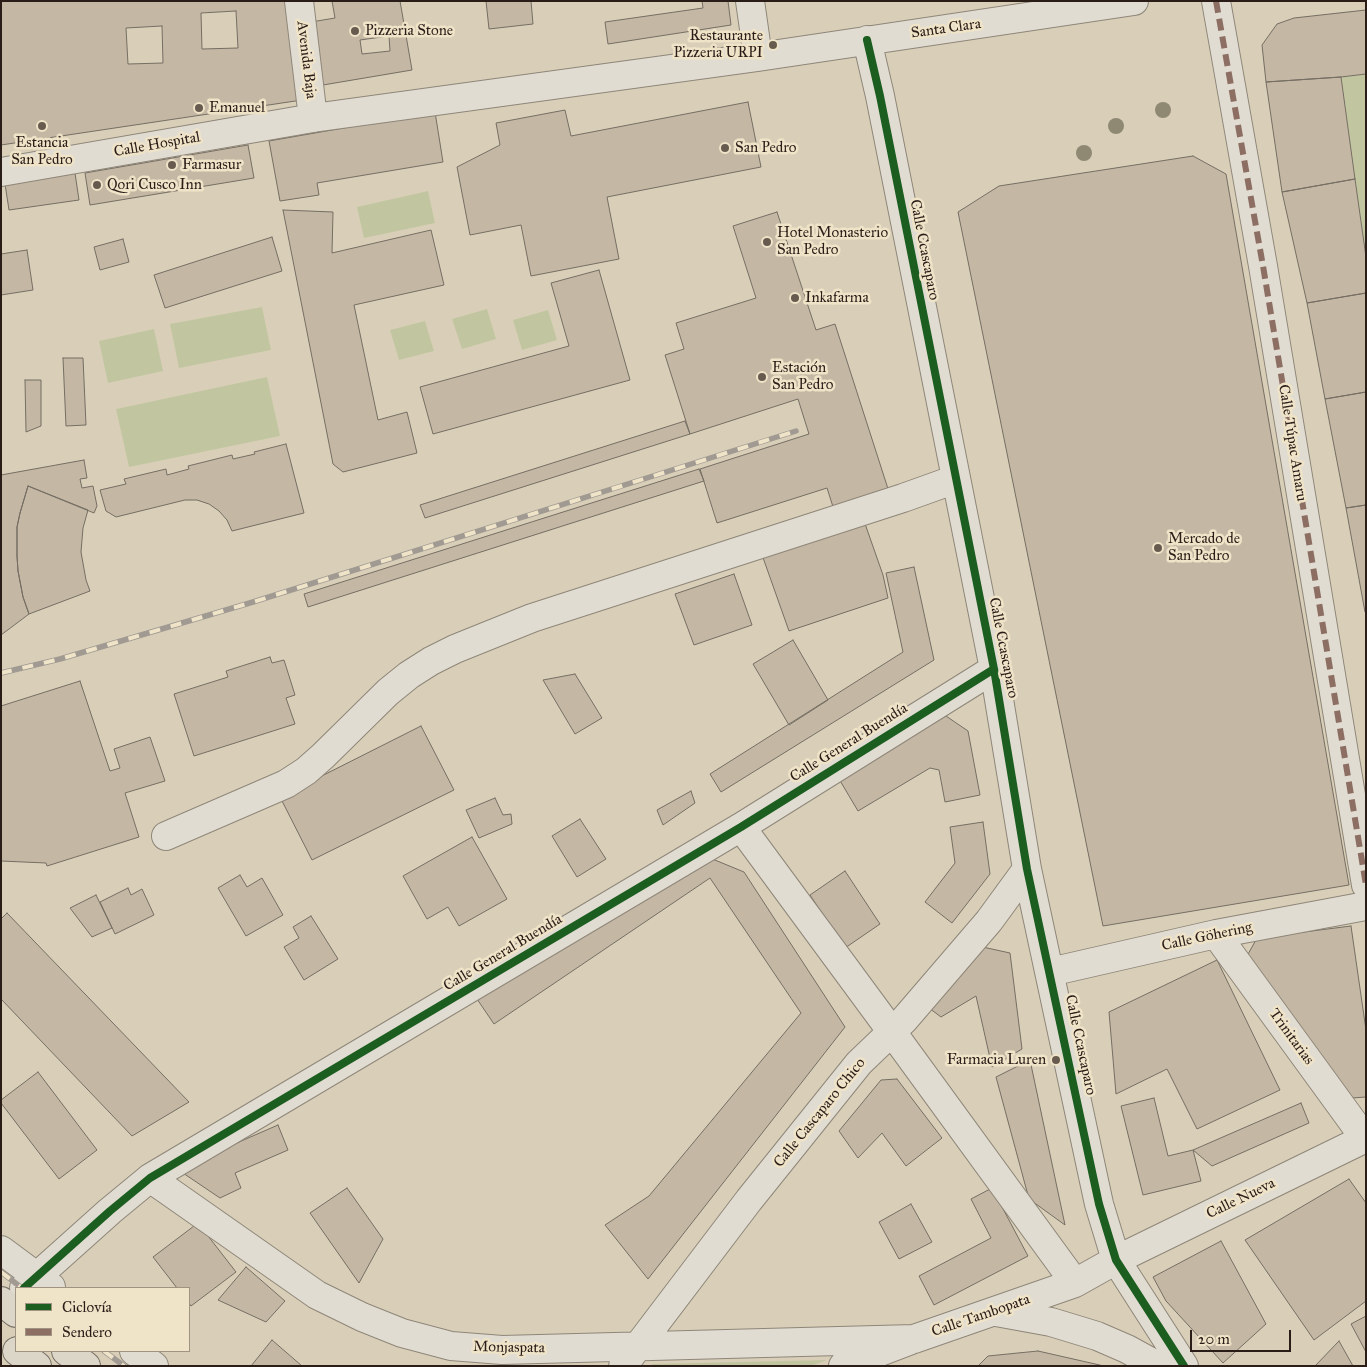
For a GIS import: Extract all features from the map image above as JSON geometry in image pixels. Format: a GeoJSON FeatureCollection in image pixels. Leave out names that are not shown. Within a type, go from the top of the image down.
{"type":"FeatureCollection","features":[{"type":"Feature","properties":{"kind":"main road"},"geometry":{"type":"LineString","coordinates":[[1,1339],[15,1349]]}},
{"type":"Feature","properties":{"kind":"main road"},"geometry":{"type":"LineString","coordinates":[[20,1352],[37,1366]]}},
{"type":"Feature","properties":{"kind":"main road"},"geometry":{"type":"LineString","coordinates":[[67,1352],[86,1366]]}},
{"type":"Feature","properties":{"kind":"street","name":"Avenida Baja"},"geometry":{"type":"LineString","coordinates":[[299,1],[313,118]]}},
{"type":"Feature","properties":{"kind":"street"},"geometry":{"type":"LineString","coordinates":[[313,118],[758,57],[750,1]]}},
{"type":"Feature","properties":{"kind":"street","name":"Santa Clara"},"geometry":{"type":"LineString","coordinates":[[758,57],[867,40],[989,12],[1134,1]]}},
{"type":"Feature","properties":{"kind":"street","name":"Calle Túpac Amaru"},"geometry":{"type":"LineString","coordinates":[[1216,1],[1262,259],[1366,885]]}},
{"type":"Feature","properties":{"kind":"street","name":"Calle Ccascaparo"},"geometry":{"type":"LineString","coordinates":[[867,40],[880,96],[994,669],[1027,869],[1099,1204],[1116,1260],[1184,1366]]}},
{"type":"Feature","properties":{"kind":"street","name":"Calle Hospital"},"geometry":{"type":"LineString","coordinates":[[1,172],[313,118]]}},
{"type":"Feature","properties":{"kind":"street"},"geometry":{"type":"LineString","coordinates":[[166,836],[286,784],[306,771],[323,756],[388,692],[409,675],[455,649],[532,618],[903,498],[956,479]]}},
{"type":"Feature","properties":{"kind":"street","name":"Calle General Buendía"},"geometry":{"type":"LineString","coordinates":[[29,1287],[110,1211],[150,1178],[741,827],[994,669]]}},
{"type":"Feature","properties":{"kind":"street"},"geometry":{"type":"LineString","coordinates":[[741,827],[1074,1283]]}},
{"type":"Feature","properties":{"kind":"street","name":"Calle Cascaparo Chico"},"geometry":{"type":"LineString","coordinates":[[631,1356],[749,1200],[859,1063],[904,1020],[989,921],[1027,869]]}},
{"type":"Feature","properties":{"kind":"street","name":"Calle Göhering"},"geometry":{"type":"LineString","coordinates":[[1050,972],[1216,934],[1366,906]]}},
{"type":"Feature","properties":{"kind":"street","name":"Trinitarias"},"geometry":{"type":"LineString","coordinates":[[1216,934],[1365,1139]]}},
{"type":"Feature","properties":{"kind":"street","name":"Calle Nueva"},"geometry":{"type":"LineString","coordinates":[[1116,1260],[1365,1139]]}},
{"type":"Feature","properties":{"kind":"street","name":"Monjaspata"},"geometry":{"type":"LineString","coordinates":[[150,1178],[317,1295],[362,1317],[402,1333],[450,1346],[631,1356],[914,1339]]}},
{"type":"Feature","properties":{"kind":"street"},"geometry":{"type":"LineString","coordinates":[[1,1250],[15,1287]]}},
{"type":"Feature","properties":{"kind":"street","name":"Calle Tambopata"},"geometry":{"type":"LineString","coordinates":[[844,1366],[914,1339],[1074,1283],[1116,1260]]}},
{"type":"Feature","properties":{"kind":"street"},"geometry":{"type":"LineString","coordinates":[[992,1312],[1052,1322],[1097,1336],[1127,1349],[1158,1366]]}},
{"type":"Feature","properties":{"kind":"street"},"geometry":{"type":"LineString","coordinates":[[135,1352],[154,1366]]}},
{"type":"Feature","properties":{"kind":"green space"},"geometry":{"type":"Polygon","coordinates":[[[1366,74],[1366,257],[1341,77],[1366,74]]]}},
{"type":"Feature","properties":{"kind":"green space"},"geometry":{"type":"Polygon","coordinates":[[[428,191],[435,223],[364,238],[357,207],[428,191]]]}},
{"type":"Feature","properties":{"kind":"green space"},"geometry":{"type":"Polygon","coordinates":[[[262,307],[271,350],[179,368],[170,324],[262,307]]]}},
{"type":"Feature","properties":{"kind":"green space"},"geometry":{"type":"Polygon","coordinates":[[[487,309],[496,339],[462,349],[452,319],[487,309]]]}},
{"type":"Feature","properties":{"kind":"green space"},"geometry":{"type":"Polygon","coordinates":[[[548,310],[557,340],[522,350],[513,320],[548,310]]]}},
{"type":"Feature","properties":{"kind":"green space"},"geometry":{"type":"Polygon","coordinates":[[[425,321],[434,351],[399,360],[390,330],[425,321]]]}},
{"type":"Feature","properties":{"kind":"green space"},"geometry":{"type":"Polygon","coordinates":[[[154,329],[163,371],[108,383],[99,341],[154,329]]]}},
{"type":"Feature","properties":{"kind":"green space"},"geometry":{"type":"Polygon","coordinates":[[[267,377],[280,436],[129,467],[116,409],[267,377]]]}},
{"type":"Feature","properties":{"kind":"green space"},"geometry":{"type":"Polygon","coordinates":[[[827,1360],[811,1366],[651,1366],[652,1364],[827,1360]]]}},
{"type":"Feature","properties":{"kind":"building"},"geometry":{"type":"Polygon","coordinates":[[[1,1],[286,1],[302,100],[1,145],[1,1]],[[236,11],[201,13],[202,49],[238,48],[236,11]],[[162,26],[126,28],[128,64],[163,63],[162,26]]]}},
{"type":"Feature","properties":{"kind":"building"},"geometry":{"type":"Polygon","coordinates":[[[332,1],[400,1],[412,70],[323,85],[311,22],[335,18],[332,1]],[[389,36],[360,40],[362,54],[390,51],[389,36]]]}},
{"type":"Feature","properties":{"kind":"building"},"geometry":{"type":"Polygon","coordinates":[[[486,1],[531,1],[533,24],[489,29],[486,1]]]}},
{"type":"Feature","properties":{"kind":"building"},"geometry":{"type":"Polygon","coordinates":[[[702,1],[728,1],[731,25],[608,44],[605,22],[703,8],[702,1]]]}},
{"type":"Feature","properties":{"kind":"building"},"geometry":{"type":"Polygon","coordinates":[[[1366,10],[1366,74],[1266,82],[1262,45],[1277,24],[1294,18],[1366,10]]]}},
{"type":"Feature","properties":{"kind":"building"},"geometry":{"type":"Polygon","coordinates":[[[1341,77],[1355,179],[1282,192],[1266,82],[1341,77]]]}},
{"type":"Feature","properties":{"kind":"building"},"geometry":{"type":"Polygon","coordinates":[[[748,102],[761,167],[607,197],[619,259],[531,276],[521,225],[470,235],[457,167],[500,145],[496,123],[565,110],[571,136],[748,102]]]}},
{"type":"Feature","properties":{"kind":"building"},"geometry":{"type":"Polygon","coordinates":[[[435,112],[443,162],[317,183],[319,195],[280,201],[269,141],[435,112]]]}},
{"type":"Feature","properties":{"kind":"building"},"geometry":{"type":"Polygon","coordinates":[[[248,145],[254,178],[90,205],[85,173],[248,145]]]}},
{"type":"Feature","properties":{"kind":"building","name":"Mercado de San Pedro"},"geometry":{"type":"Polygon","coordinates":[[[1193,156],[1226,174],[1349,885],[1103,926],[958,212],[999,186],[1193,156]]]}},
{"type":"Feature","properties":{"kind":"building"},"geometry":{"type":"Polygon","coordinates":[[[75,173],[79,200],[9,210],[5,184],[75,173]]]}},
{"type":"Feature","properties":{"kind":"building"},"geometry":{"type":"Polygon","coordinates":[[[1355,179],[1366,257],[1366,293],[1307,303],[1282,192],[1355,179]]]}},
{"type":"Feature","properties":{"kind":"building"},"geometry":{"type":"Polygon","coordinates":[[[283,210],[333,212],[332,253],[431,230],[444,285],[354,305],[378,420],[407,412],[417,453],[343,472],[333,464],[283,210]]]}},
{"type":"Feature","properties":{"kind":"building","name":"Estación San Pedro"},"geometry":{"type":"Polygon","coordinates":[[[777,212],[816,330],[835,324],[890,495],[835,513],[827,488],[717,523],[700,469],[809,434],[798,399],[690,434],[665,355],[684,349],[676,323],[756,298],[733,226],[777,212]]]}},
{"type":"Feature","properties":{"kind":"building"},"geometry":{"type":"Polygon","coordinates":[[[272,237],[282,271],[165,308],[154,275],[272,237]]]}},
{"type":"Feature","properties":{"kind":"building"},"geometry":{"type":"Polygon","coordinates":[[[123,239],[129,262],[100,270],[94,247],[123,239]]]}},
{"type":"Feature","properties":{"kind":"building"},"geometry":{"type":"Polygon","coordinates":[[[27,250],[33,290],[1,295],[1,254],[27,250]]]}},
{"type":"Feature","properties":{"kind":"building"},"geometry":{"type":"Polygon","coordinates":[[[599,270],[630,380],[433,434],[420,387],[569,346],[551,283],[599,270]]]}},
{"type":"Feature","properties":{"kind":"building"},"geometry":{"type":"Polygon","coordinates":[[[1366,293],[1366,392],[1325,399],[1307,303],[1366,293]]]}},
{"type":"Feature","properties":{"kind":"building"},"geometry":{"type":"Polygon","coordinates":[[[63,358],[83,358],[86,425],[66,426],[63,358]]]}},
{"type":"Feature","properties":{"kind":"building"},"geometry":{"type":"Polygon","coordinates":[[[25,380],[41,380],[41,426],[26,432],[25,380]]]}},
{"type":"Feature","properties":{"kind":"building"},"geometry":{"type":"Polygon","coordinates":[[[1366,392],[1366,505],[1346,508],[1325,399],[1366,392]]]}},
{"type":"Feature","properties":{"kind":"building"},"geometry":{"type":"Polygon","coordinates":[[[685,421],[690,434],[425,518],[420,505],[685,421]]]}},
{"type":"Feature","properties":{"kind":"building"},"geometry":{"type":"Polygon","coordinates":[[[286,444],[304,513],[232,531],[227,520],[219,511],[209,504],[197,500],[185,500],[116,517],[106,511],[100,490],[126,484],[124,479],[166,469],[167,475],[189,469],[188,466],[232,455],[233,459],[286,444]]]}},
{"type":"Feature","properties":{"kind":"building"},"geometry":{"type":"Polygon","coordinates":[[[84,460],[87,478],[80,479],[82,488],[93,486],[97,506],[94,513],[28,486],[17,527],[17,556],[23,597],[29,614],[1,635],[1,475],[84,460]]]}},
{"type":"Feature","properties":{"kind":"building"},"geometry":{"type":"Polygon","coordinates":[[[699,469],[704,481],[308,607],[304,594],[699,469]]]}},
{"type":"Feature","properties":{"kind":"building"},"geometry":{"type":"Polygon","coordinates":[[[28,486],[88,510],[83,528],[81,552],[90,591],[29,614],[23,597],[17,556],[17,527],[28,486]]]}},
{"type":"Feature","properties":{"kind":"building"},"geometry":{"type":"Polygon","coordinates":[[[1366,505],[1366,612],[1365,612],[1346,508],[1366,505]]]}},
{"type":"Feature","properties":{"kind":"building"},"geometry":{"type":"Polygon","coordinates":[[[863,518],[883,575],[888,598],[789,631],[761,552],[863,518]]]}},
{"type":"Feature","properties":{"kind":"building"},"geometry":{"type":"Polygon","coordinates":[[[914,567],[934,660],[721,792],[710,774],[903,652],[886,573],[914,567]]]}},
{"type":"Feature","properties":{"kind":"building"},"geometry":{"type":"Polygon","coordinates":[[[734,574],[752,625],[694,645],[675,594],[734,574]]]}},
{"type":"Feature","properties":{"kind":"building"},"geometry":{"type":"Polygon","coordinates":[[[793,640],[828,700],[789,725],[753,664],[793,640]]]}},
{"type":"Feature","properties":{"kind":"building"},"geometry":{"type":"Polygon","coordinates":[[[270,657],[272,663],[284,660],[295,695],[286,698],[295,724],[194,756],[174,694],[228,677],[226,671],[270,657]]]}},
{"type":"Feature","properties":{"kind":"building"},"geometry":{"type":"Polygon","coordinates":[[[575,674],[602,718],[575,734],[543,680],[575,674]]]}},
{"type":"Feature","properties":{"kind":"building"},"geometry":{"type":"Polygon","coordinates":[[[80,681],[110,771],[120,768],[114,749],[150,737],[165,781],[125,793],[139,837],[47,866],[46,863],[1,861],[1,706],[80,681]]]}},
{"type":"Feature","properties":{"kind":"building"},"geometry":{"type":"Polygon","coordinates":[[[946,716],[968,731],[980,795],[945,802],[939,770],[930,768],[858,811],[839,779],[946,716]]]}},
{"type":"Feature","properties":{"kind":"building"},"geometry":{"type":"Polygon","coordinates":[[[421,726],[454,790],[312,860],[280,797],[421,726]]]}},
{"type":"Feature","properties":{"kind":"building"},"geometry":{"type":"Polygon","coordinates":[[[691,791],[695,803],[663,825],[657,810],[691,791]]]}},
{"type":"Feature","properties":{"kind":"building"},"geometry":{"type":"Polygon","coordinates":[[[495,798],[503,815],[511,814],[512,824],[479,838],[466,810],[495,798]]]}},
{"type":"Feature","properties":{"kind":"building"},"geometry":{"type":"Polygon","coordinates":[[[580,819],[606,859],[577,877],[552,836],[580,819]]]}},
{"type":"Feature","properties":{"kind":"building"},"geometry":{"type":"Polygon","coordinates":[[[983,822],[990,874],[952,923],[925,902],[955,863],[950,827],[983,822]]]}},
{"type":"Feature","properties":{"kind":"building"},"geometry":{"type":"Polygon","coordinates":[[[472,837],[507,899],[459,926],[448,907],[427,919],[403,876],[472,837]]]}},
{"type":"Feature","properties":{"kind":"building"},"geometry":{"type":"Polygon","coordinates":[[[710,858],[744,872],[845,1027],[648,1279],[605,1225],[649,1196],[801,1013],[710,878],[494,1024],[477,999],[710,858]]]}},
{"type":"Feature","properties":{"kind":"building"},"geometry":{"type":"Polygon","coordinates":[[[845,871],[880,924],[845,948],[810,895],[845,871]]]}},
{"type":"Feature","properties":{"kind":"building"},"geometry":{"type":"Polygon","coordinates":[[[240,875],[247,887],[262,878],[283,915],[246,936],[218,888],[240,875]]]}},
{"type":"Feature","properties":{"kind":"building"},"geometry":{"type":"Polygon","coordinates":[[[128,888],[131,895],[142,889],[154,915],[115,934],[100,902],[128,888]]]}},
{"type":"Feature","properties":{"kind":"building"},"geometry":{"type":"Polygon","coordinates":[[[96,895],[112,928],[92,937],[70,908],[96,895]]]}},
{"type":"Feature","properties":{"kind":"building"},"geometry":{"type":"Polygon","coordinates":[[[7,913],[189,1102],[132,1136],[1,999],[1,919],[7,913]]]}},
{"type":"Feature","properties":{"kind":"building"},"geometry":{"type":"Polygon","coordinates":[[[311,916],[338,959],[304,980],[284,947],[299,938],[293,927],[311,916]]]}},
{"type":"Feature","properties":{"kind":"building"},"geometry":{"type":"Polygon","coordinates":[[[1351,926],[1366,1030],[1366,1097],[1352,1098],[1247,956],[1257,938],[1351,926]]]}},
{"type":"Feature","properties":{"kind":"building"},"geometry":{"type":"Polygon","coordinates":[[[978,946],[1010,953],[1022,1049],[992,1067],[976,996],[941,1017],[929,1008],[978,946]]]}},
{"type":"Feature","properties":{"kind":"building"},"geometry":{"type":"Polygon","coordinates":[[[1217,960],[1280,1090],[1197,1129],[1167,1069],[1116,1094],[1109,1012],[1217,960]]]}},
{"type":"Feature","properties":{"kind":"building"},"geometry":{"type":"Polygon","coordinates":[[[1030,1060],[1065,1225],[1029,1199],[996,1077],[1030,1060]]]}},
{"type":"Feature","properties":{"kind":"building"},"geometry":{"type":"Polygon","coordinates":[[[38,1072],[97,1150],[59,1179],[1,1103],[1,1100],[38,1072]]]}},
{"type":"Feature","properties":{"kind":"building"},"geometry":{"type":"Polygon","coordinates":[[[897,1079],[942,1138],[906,1166],[882,1133],[858,1158],[839,1131],[881,1080],[897,1079]]]}},
{"type":"Feature","properties":{"kind":"building"},"geometry":{"type":"Polygon","coordinates":[[[1154,1098],[1168,1156],[1193,1150],[1201,1181],[1143,1195],[1121,1106],[1154,1098]]]}},
{"type":"Feature","properties":{"kind":"building"},"geometry":{"type":"Polygon","coordinates":[[[1301,1103],[1309,1123],[1212,1166],[1193,1150],[1301,1103]]]}},
{"type":"Feature","properties":{"kind":"building"},"geometry":{"type":"Polygon","coordinates":[[[278,1125],[288,1150],[235,1173],[241,1188],[220,1198],[177,1169],[278,1125]]]}},
{"type":"Feature","properties":{"kind":"building"},"geometry":{"type":"Polygon","coordinates":[[[1349,1179],[1366,1203],[1366,1301],[1314,1340],[1245,1240],[1349,1179]]]}},
{"type":"Feature","properties":{"kind":"building"},"geometry":{"type":"Polygon","coordinates":[[[347,1188],[383,1239],[359,1283],[310,1213],[347,1188]]]}},
{"type":"Feature","properties":{"kind":"building"},"geometry":{"type":"Polygon","coordinates":[[[992,1188],[1028,1256],[934,1305],[919,1276],[991,1238],[971,1199],[992,1188]]]}},
{"type":"Feature","properties":{"kind":"building"},"geometry":{"type":"Polygon","coordinates":[[[911,1204],[932,1242],[899,1259],[879,1222],[911,1204]]]}},
{"type":"Feature","properties":{"kind":"building"},"geometry":{"type":"Polygon","coordinates":[[[198,1223],[236,1272],[191,1306],[190,1287],[176,1287],[153,1257],[198,1223]]]}},
{"type":"Feature","properties":{"kind":"building"},"geometry":{"type":"Polygon","coordinates":[[[1221,1241],[1266,1324],[1223,1363],[1166,1301],[1153,1277],[1221,1241]]]}},
{"type":"Feature","properties":{"kind":"building"},"geometry":{"type":"Polygon","coordinates":[[[246,1267],[285,1301],[266,1322],[218,1300],[246,1267]]]}},
{"type":"Feature","properties":{"kind":"building"},"geometry":{"type":"Polygon","coordinates":[[[1366,1316],[1366,1352],[1351,1324],[1366,1316]]]}},
{"type":"Feature","properties":{"kind":"building"},"geometry":{"type":"Polygon","coordinates":[[[272,1340],[302,1366],[251,1366],[272,1340]]]}},
{"type":"Feature","properties":{"kind":"building"},"geometry":{"type":"Polygon","coordinates":[[[1339,1341],[1353,1366],[1315,1366],[1339,1341]]]}},
{"type":"Feature","properties":{"kind":"building"},"geometry":{"type":"Polygon","coordinates":[[[1038,1351],[1104,1366],[978,1366],[988,1356],[1038,1351]]]}},
{"type":"Feature","properties":{"kind":"railway"},"geometry":{"type":"LineString","coordinates":[[1,673],[60,659],[253,602],[796,431]]}},
{"type":"Feature","properties":{"kind":"railway"},"geometry":{"type":"LineString","coordinates":[[1,1272],[21,1287]]}},
{"type":"Feature","properties":{"kind":"railway"},"geometry":{"type":"LineString","coordinates":[[105,1352],[124,1366]]}},
{"type":"Feature","properties":{"kind":"marked path"},"geometry":{"type":"LineString","coordinates":[[1216,1],[1263,266],[1366,885]]}},
{"type":"Feature","properties":{"kind":"cycle path"},"geometry":{"type":"LineString","coordinates":[[867,40],[880,96],[994,669],[1027,869],[1099,1204],[1116,1260],[1184,1366]]}},
{"type":"Feature","properties":{"kind":"cycle path"},"geometry":{"type":"LineString","coordinates":[[25,1287],[150,1178],[741,827],[994,669]]}},
{"type":"Feature","properties":{"kind":"place","name":"Pizzeria Stone"},"geometry":{"type":"Point","coordinates":[355,31]}},
{"type":"Feature","properties":{"kind":"place","name":"Restaurante Pizzeria URPI"},"geometry":{"type":"Point","coordinates":[773,45]}},
{"type":"Feature","properties":{"kind":"place","name":"Emanuel"},"geometry":{"type":"Point","coordinates":[199,108]}},
{"type":"Feature","properties":{"kind":"place","name":"Estancia San Pedro"},"geometry":{"type":"Point","coordinates":[42,126]}},
{"type":"Feature","properties":{"kind":"place","name":"San Pedro"},"geometry":{"type":"Point","coordinates":[725,148]}},
{"type":"Feature","properties":{"kind":"place","name":"Farmasur"},"geometry":{"type":"Point","coordinates":[172,165]}},
{"type":"Feature","properties":{"kind":"place","name":"Qori Cusco Inn"},"geometry":{"type":"Point","coordinates":[97,185]}},
{"type":"Feature","properties":{"kind":"place","name":"Hotel Monasterio San Pedro"},"geometry":{"type":"Point","coordinates":[767,242]}},
{"type":"Feature","properties":{"kind":"place","name":"Inkafarma"},"geometry":{"type":"Point","coordinates":[795,298]}},
{"type":"Feature","properties":{"kind":"place","name":"Estación San Pedro"},"geometry":{"type":"Point","coordinates":[762,377]}},
{"type":"Feature","properties":{"kind":"place","name":"Mercado de San Pedro"},"geometry":{"type":"Point","coordinates":[1158,548]}},
{"type":"Feature","properties":{"kind":"place","name":"Farmacia Luren"},"geometry":{"type":"Point","coordinates":[1056,1060]}}]}
